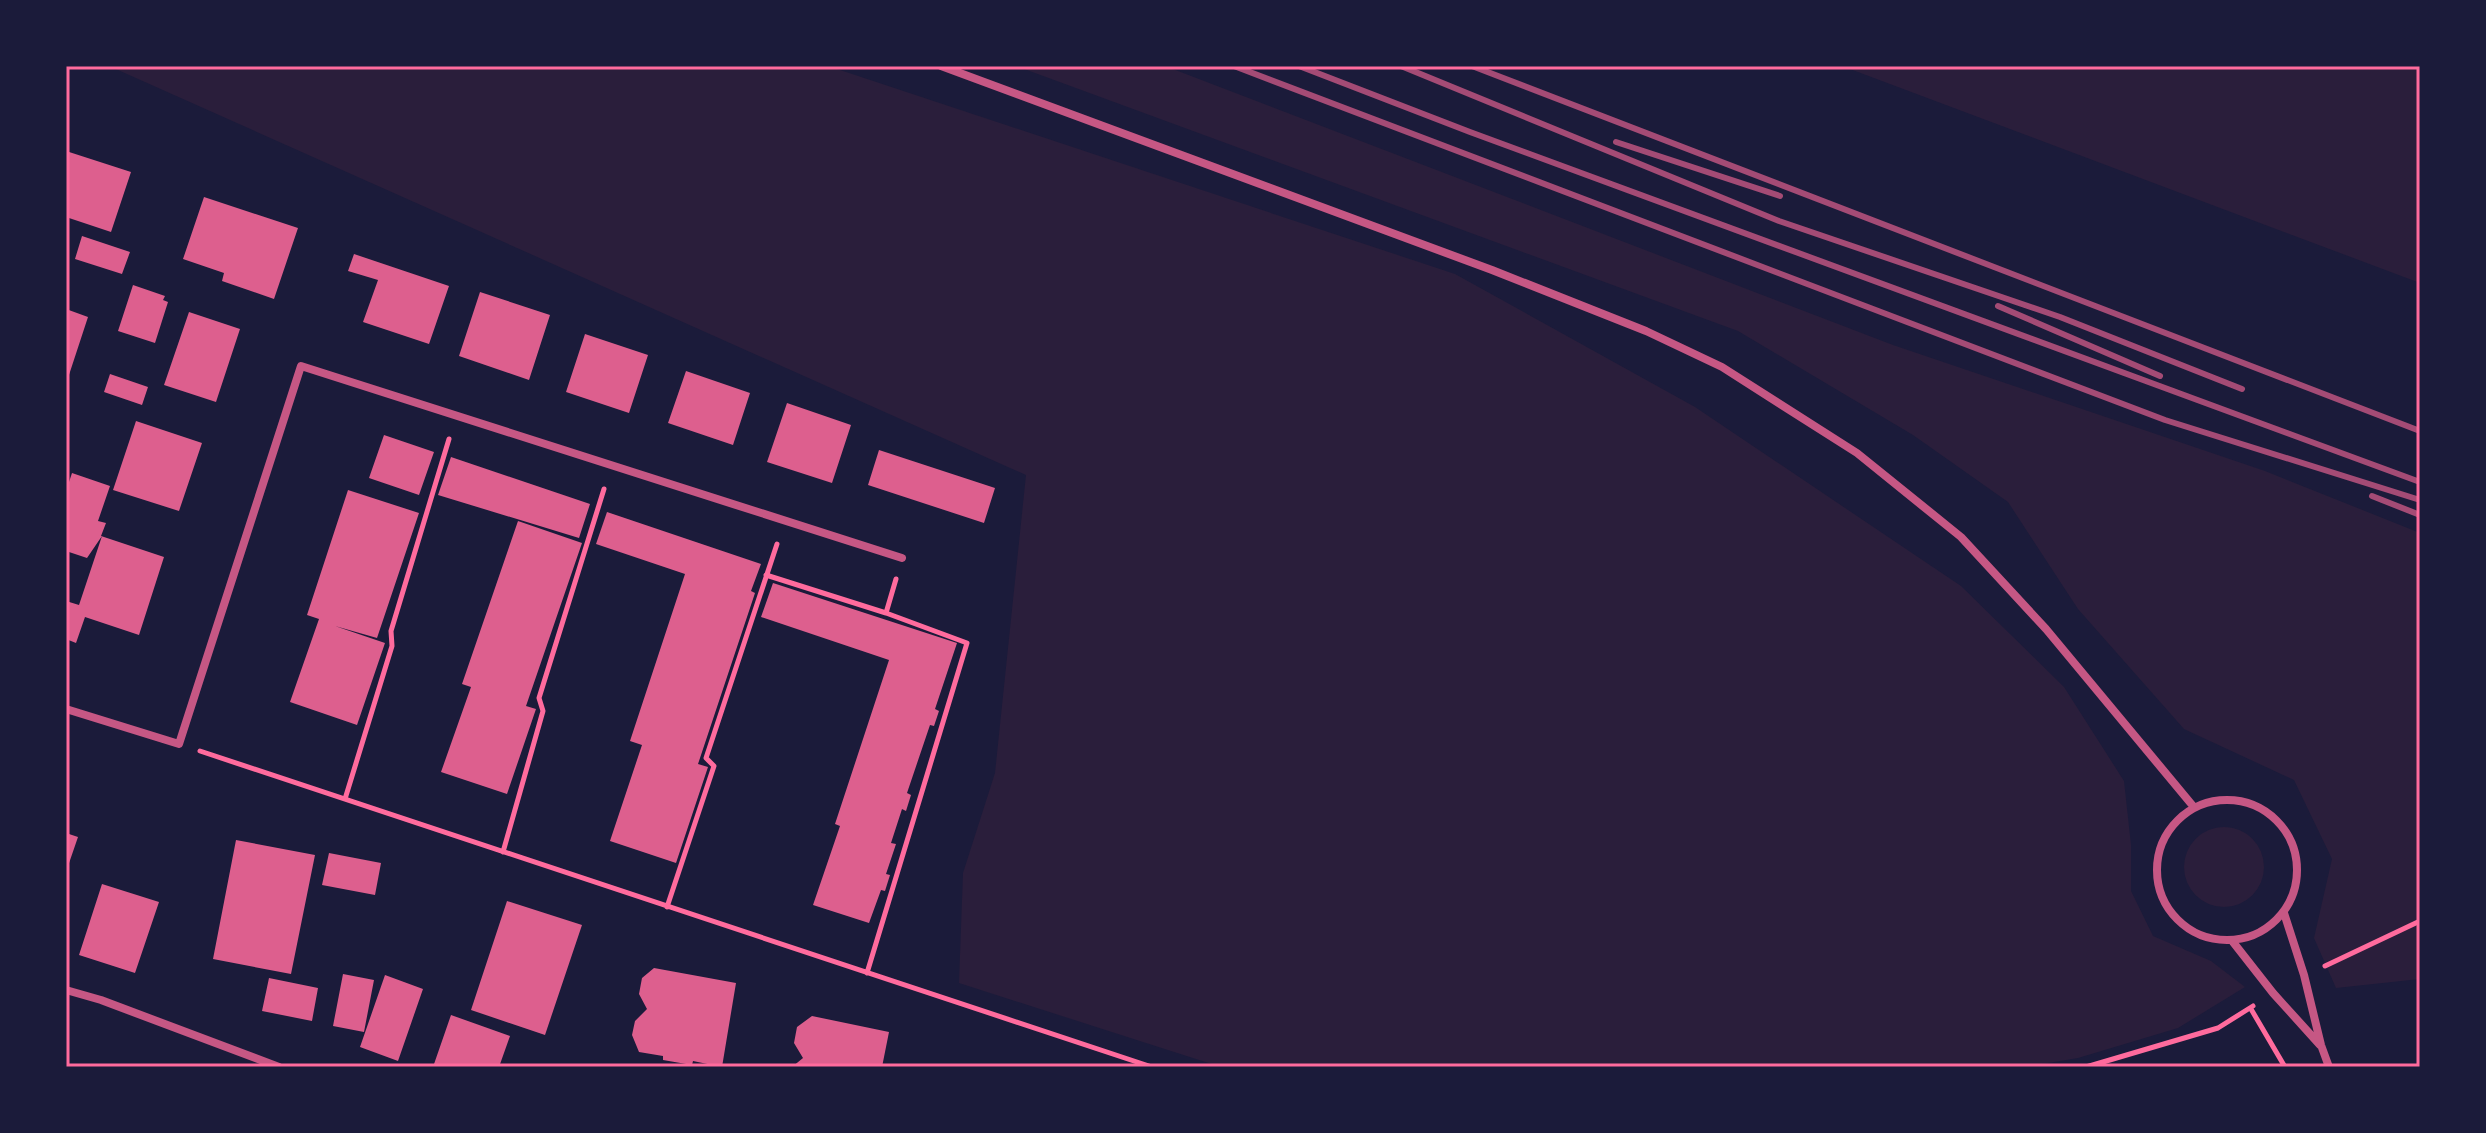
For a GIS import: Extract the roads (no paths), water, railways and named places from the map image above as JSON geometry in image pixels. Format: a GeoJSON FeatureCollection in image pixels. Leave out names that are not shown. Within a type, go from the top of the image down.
{"type":"FeatureCollection","features":[{"type":"Feature","properties":{"kind":"street"},"geometry":{"type":"LineString","coordinates":[[941,66],[1492,270],[1646,331],[1722,367],[1857,453],[1961,537],[2046,629],[2193,806]]}},
{"type":"Feature","properties":{"kind":"street"},"geometry":{"type":"LineString","coordinates":[[66,709],[179,744],[301,366],[902,558]]}},
{"type":"Feature","properties":{"kind":"street"},"geometry":{"type":"LineString","coordinates":[[2229,798],[2264,808],[2292,840],[2298,875],[2284,913],[2264,932],[2233,942],[2193,933],[2166,908],[2155,877],[2163,836],[2193,806],[2229,798]]}},
{"type":"Feature","properties":{"kind":"street"},"geometry":{"type":"LineString","coordinates":[[2284,913],[2329,1067]]}},
{"type":"Feature","properties":{"kind":"street"},"geometry":{"type":"LineString","coordinates":[[2233,942],[2273,993],[2321,1045]]}},
{"type":"Feature","properties":{"kind":"street"},"geometry":{"type":"LineString","coordinates":[[66,990],[101,1000],[279,1067]]}},
{"type":"Feature","properties":{"kind":"railway"},"geometry":{"type":"LineString","coordinates":[[1234,66],[2165,420],[2420,500]]}},
{"type":"Feature","properties":{"kind":"railway"},"geometry":{"type":"LineString","coordinates":[[1299,66],[2420,482]]}},
{"type":"Feature","properties":{"kind":"railway"},"geometry":{"type":"LineString","coordinates":[[1401,66],[1779,221],[2060,317],[2242,389]]}},
{"type":"Feature","properties":{"kind":"railway"},"geometry":{"type":"LineString","coordinates":[[1472,66],[2420,431]]}},
{"type":"Feature","properties":{"kind":"railway"},"geometry":{"type":"LineString","coordinates":[[1616,142],[1780,196]]}},
{"type":"Feature","properties":{"kind":"railway"},"geometry":{"type":"LineString","coordinates":[[1998,306],[2160,376]]}},
{"type":"Feature","properties":{"kind":"railway"},"geometry":{"type":"LineString","coordinates":[[2372,496],[2420,515]]}}]}
